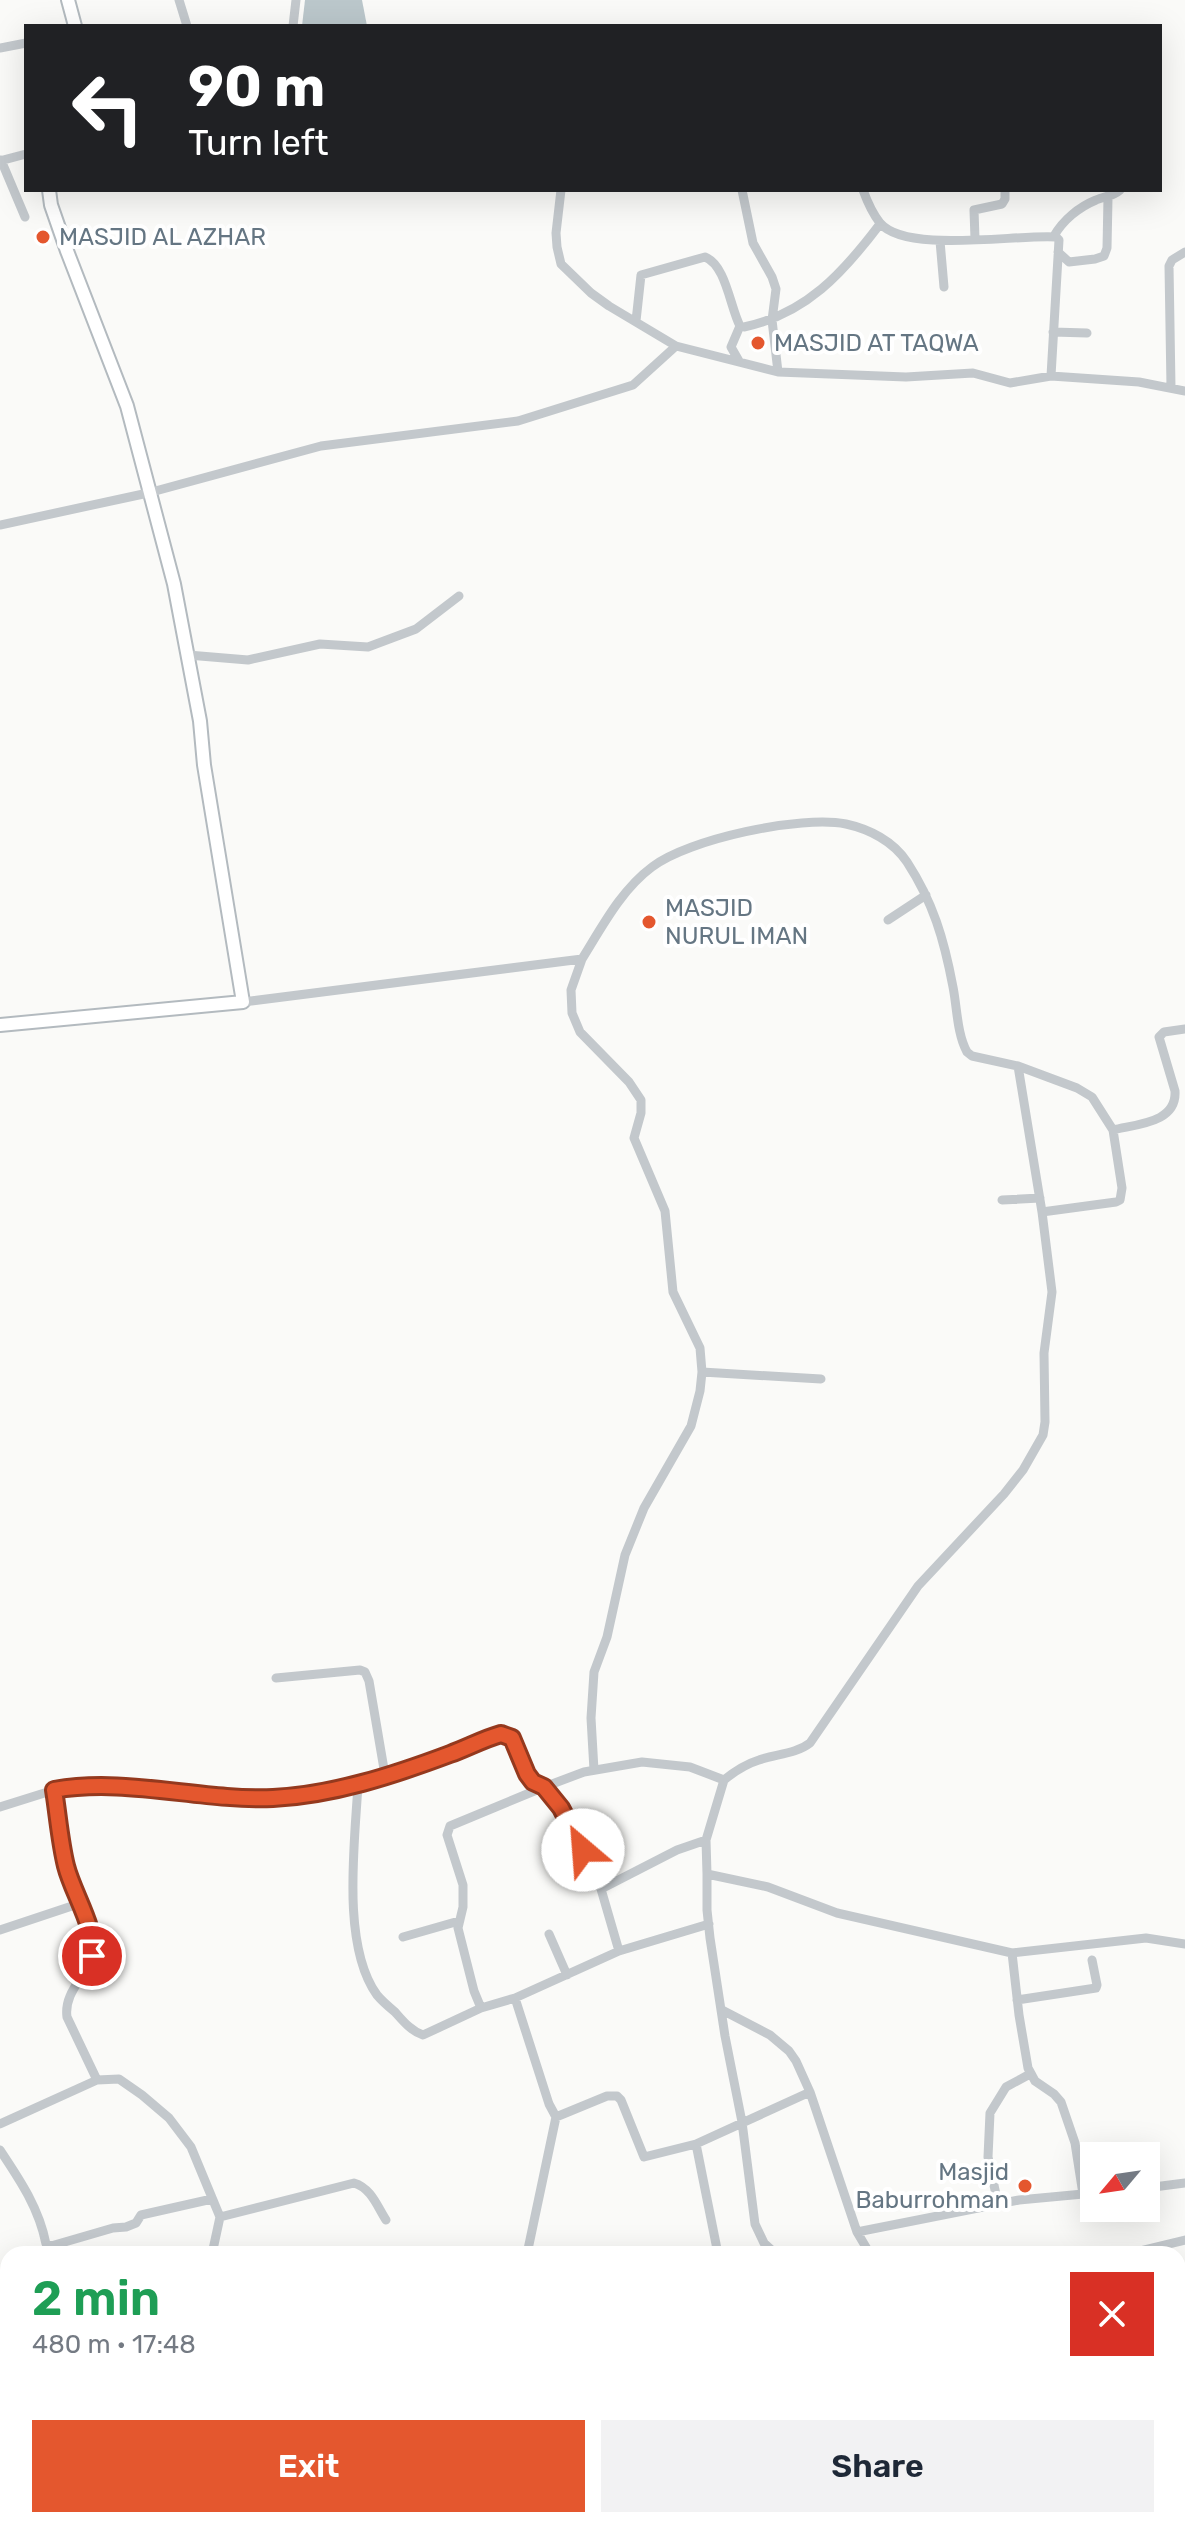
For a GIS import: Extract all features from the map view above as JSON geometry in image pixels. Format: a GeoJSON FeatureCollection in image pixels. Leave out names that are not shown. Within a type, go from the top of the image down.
{"type":"FeatureCollection","features":[{"type":"Feature","properties":{"kind":"street"},"geometry":{"type":"LineString","coordinates":[[68,0],[74,24]]}},
{"type":"Feature","properties":{"kind":"street"},"geometry":{"type":"LineString","coordinates":[[179,0],[186,24]]}},
{"type":"Feature","properties":{"kind":"street"},"geometry":{"type":"LineString","coordinates":[[293,24],[296,0]]}},
{"type":"Feature","properties":{"kind":"street"},"geometry":{"type":"LineString","coordinates":[[0,48],[24,43]]}},
{"type":"Feature","properties":{"kind":"street"},"geometry":{"type":"LineString","coordinates":[[24,155],[1,161],[25,217]]}},
{"type":"Feature","properties":{"kind":"street"},"geometry":{"type":"LineString","coordinates":[[49,192],[67,251],[127,406],[174,584],[243,1002]]}},
{"type":"Feature","properties":{"kind":"street"},"geometry":{"type":"LineString","coordinates":[[561,192],[556,233],[561,264],[591,293],[676,346],[778,372],[906,377],[966,372],[1010,383],[1051,376],[1139,382],[1185,391]]}},
{"type":"Feature","properties":{"kind":"street"},"geometry":{"type":"LineString","coordinates":[[742,192],[753,243],[776,289],[772,320],[778,372]]}},
{"type":"Feature","properties":{"kind":"street"},"geometry":{"type":"LineString","coordinates":[[864,192],[880,224],[895,233],[940,241],[1054,236],[1059,240],[1051,376]]}},
{"type":"Feature","properties":{"kind":"street"},"geometry":{"type":"LineString","coordinates":[[975,239],[974,210],[1002,204],[1005,192]]}},
{"type":"Feature","properties":{"kind":"street"},"geometry":{"type":"LineString","coordinates":[[1054,236],[1061,224],[1075,213],[1117,192]]}},
{"type":"Feature","properties":{"kind":"street"},"geometry":{"type":"LineString","coordinates":[[1058,252],[1069,262],[1104,256],[1107,248],[1108,198]]}},
{"type":"Feature","properties":{"kind":"street"},"geometry":{"type":"LineString","coordinates":[[740,326],[772,320],[829,285],[880,224]]}},
{"type":"Feature","properties":{"kind":"street"},"geometry":{"type":"LineString","coordinates":[[940,241],[944,287]]}},
{"type":"Feature","properties":{"kind":"street"},"geometry":{"type":"LineString","coordinates":[[1171,387],[1169,266],[1172,260],[1185,252]]}},
{"type":"Feature","properties":{"kind":"street"},"geometry":{"type":"LineString","coordinates":[[636,321],[641,275],[705,257],[714,262],[721,274],[740,326],[731,347],[739,361]]}},
{"type":"Feature","properties":{"kind":"street"},"geometry":{"type":"LineString","coordinates":[[1053,332],[1087,333]]}},
{"type":"Feature","properties":{"kind":"street"},"geometry":{"type":"LineString","coordinates":[[0,525],[148,493],[321,446],[518,421],[633,385],[676,346]]}},
{"type":"Feature","properties":{"kind":"street"},"geometry":{"type":"LineString","coordinates":[[188,655],[248,660],[320,644],[368,647],[416,629],[459,596]]}},
{"type":"Feature","properties":{"kind":"street"},"geometry":{"type":"LineString","coordinates":[[594,1770],[591,1718],[594,1672],[607,1637],[625,1555],[644,1508],[691,1426],[702,1372],[700,1348],[673,1292],[665,1211],[634,1138],[641,1100],[629,1082],[580,1032],[572,1013],[571,990],[582,959],[634,883],[650,868],[685,848],[731,835],[823,822],[862,828],[893,846],[905,859],[926,895],[945,941],[964,1048],[972,1056],[1018,1066],[1077,1088],[1092,1097],[1113,1130],[1122,1188],[1120,1200],[1042,1212]]}},
{"type":"Feature","properties":{"kind":"street"},"geometry":{"type":"LineString","coordinates":[[888,920],[926,895]]}},
{"type":"Feature","properties":{"kind":"street"},"geometry":{"type":"LineString","coordinates":[[0,1025],[243,1002],[582,959]]}},
{"type":"Feature","properties":{"kind":"street"},"geometry":{"type":"LineString","coordinates":[[1113,1130],[1158,1118],[1172,1110],[1175,1091],[1159,1037],[1164,1032],[1185,1029]]}},
{"type":"Feature","properties":{"kind":"street"},"geometry":{"type":"LineString","coordinates":[[767,2246],[755,2224],[742,2122],[709,1924],[706,1840],[724,1780],[760,1759],[798,1750],[810,1743],[918,1586],[1004,1494],[1023,1470],[1043,1435],[1044,1353],[1052,1292],[1018,1066]]}},
{"type":"Feature","properties":{"kind":"street"},"geometry":{"type":"LineString","coordinates":[[1002,1200],[1040,1198]]}},
{"type":"Feature","properties":{"kind":"street"},"geometry":{"type":"LineString","coordinates":[[702,1372],[821,1379]]}},
{"type":"Feature","properties":{"kind":"street"},"geometry":{"type":"LineString","coordinates":[[276,1678],[365,1672],[385,1775]]}},
{"type":"Feature","properties":{"kind":"street"},"geometry":{"type":"LineString","coordinates":[[0,1807],[54,1790],[92,1785],[289,1797],[358,1784],[420,1765],[501,1734],[512,1738],[527,1774],[533,1782],[544,1787],[561,1808],[601,1889],[619,1951]]}},
{"type":"Feature","properties":{"kind":"street"},"geometry":{"type":"LineString","coordinates":[[481,2008],[458,1928],[463,1907],[463,1885],[447,1835],[450,1826],[594,1770],[642,1762],[669,1764],[690,1767],[724,1780]]}},
{"type":"Feature","properties":{"kind":"street"},"geometry":{"type":"LineString","coordinates":[[358,1784],[353,1877],[356,1939],[365,1972],[377,1995],[414,2032],[423,2035],[619,1951],[709,1924]]}},
{"type":"Feature","properties":{"kind":"street"},"geometry":{"type":"LineString","coordinates":[[54,1790],[66,1866],[94,1944],[92,1956],[66,2006],[67,2017],[97,2080]]}},
{"type":"Feature","properties":{"kind":"street"},"geometry":{"type":"LineString","coordinates":[[601,1889],[677,1850],[706,1840]]}},
{"type":"Feature","properties":{"kind":"street"},"geometry":{"type":"LineString","coordinates":[[707,1874],[768,1887],[837,1913],[1012,1953],[1146,1938],[1185,1944]]}},
{"type":"Feature","properties":{"kind":"street"},"geometry":{"type":"LineString","coordinates":[[0,1930],[78,1904]]}},
{"type":"Feature","properties":{"kind":"street"},"geometry":{"type":"LineString","coordinates":[[403,1937],[459,1921]]}},
{"type":"Feature","properties":{"kind":"street"},"geometry":{"type":"LineString","coordinates":[[549,1934],[567,1975]]}},
{"type":"Feature","properties":{"kind":"street"},"geometry":{"type":"LineString","coordinates":[[1012,1953],[1030,2074],[1061,2102],[1080,2161]]}},
{"type":"Feature","properties":{"kind":"street"},"geometry":{"type":"LineString","coordinates":[[1017,2000],[1096,1988],[1092,1960]]}},
{"type":"Feature","properties":{"kind":"street"},"geometry":{"type":"LineString","coordinates":[[515,1998],[556,2117],[529,2246]]}},
{"type":"Feature","properties":{"kind":"street"},"geometry":{"type":"LineString","coordinates":[[722,2010],[770,2035],[789,2051],[810,2092],[857,2232],[865,2246]]}},
{"type":"Feature","properties":{"kind":"street"},"geometry":{"type":"LineString","coordinates":[[998,2204],[988,2157],[990,2113],[1006,2087],[1030,2074]]}},
{"type":"Feature","properties":{"kind":"street"},"geometry":{"type":"LineString","coordinates":[[0,2124],[97,2080],[119,2079],[169,2118],[191,2147],[220,2217],[214,2246]]}},
{"type":"Feature","properties":{"kind":"street"},"geometry":{"type":"LineString","coordinates":[[556,2117],[607,2096],[617,2096],[624,2105],[644,2157],[696,2144],[810,2092]]}},
{"type":"Feature","properties":{"kind":"street"},"geometry":{"type":"LineString","coordinates":[[696,2144],[716,2246]]}},
{"type":"Feature","properties":{"kind":"street"},"geometry":{"type":"LineString","coordinates":[[0,2150],[26,2189],[46,2244],[51,2246],[126,2227],[136,2223],[141,2215],[212,2199]]}},
{"type":"Feature","properties":{"kind":"street"},"geometry":{"type":"LineString","coordinates":[[220,2217],[354,2183],[362,2185],[370,2193],[386,2220]]}},
{"type":"Feature","properties":{"kind":"street"},"geometry":{"type":"LineString","coordinates":[[1160,2186],[1185,2183]]}},
{"type":"Feature","properties":{"kind":"street"},"geometry":{"type":"LineString","coordinates":[[857,2232],[998,2204],[1080,2194]]}},
{"type":"Feature","properties":{"kind":"street"},"geometry":{"type":"LineString","coordinates":[[1160,2246],[1185,2240]]}},
{"type":"Feature","properties":{"kind":"shaded area"},"geometry":{"type":"Polygon","coordinates":[[[305,0],[362,0],[367,24],[302,24],[305,0]]]}},
{"type":"Feature","properties":{"kind":"place","name":"MASJID AL AZHAR"},"geometry":{"type":"Point","coordinates":[43,237]}},
{"type":"Feature","properties":{"kind":"place","name":"MASJID AT TAQWA"},"geometry":{"type":"Point","coordinates":[758,343]}},
{"type":"Feature","properties":{"kind":"place","name":"MASJID NURUL IMAN"},"geometry":{"type":"Point","coordinates":[649,922]}},
{"type":"Feature","properties":{"kind":"place","name":"Masjid Baburrohman"},"geometry":{"type":"Point","coordinates":[1025,2186]}},
{"type":"Feature","properties":{"kind":"route"},"geometry":{"type":"LineString","coordinates":[[92,1956],[94,1944],[89,1924],[78,1904],[66,1866],[54,1790],[92,1785],[243,1797],[289,1797],[358,1784],[420,1765],[501,1734],[508,1735],[517,1745],[527,1774],[533,1782],[544,1787],[561,1808],[583,1850]]}}]}
